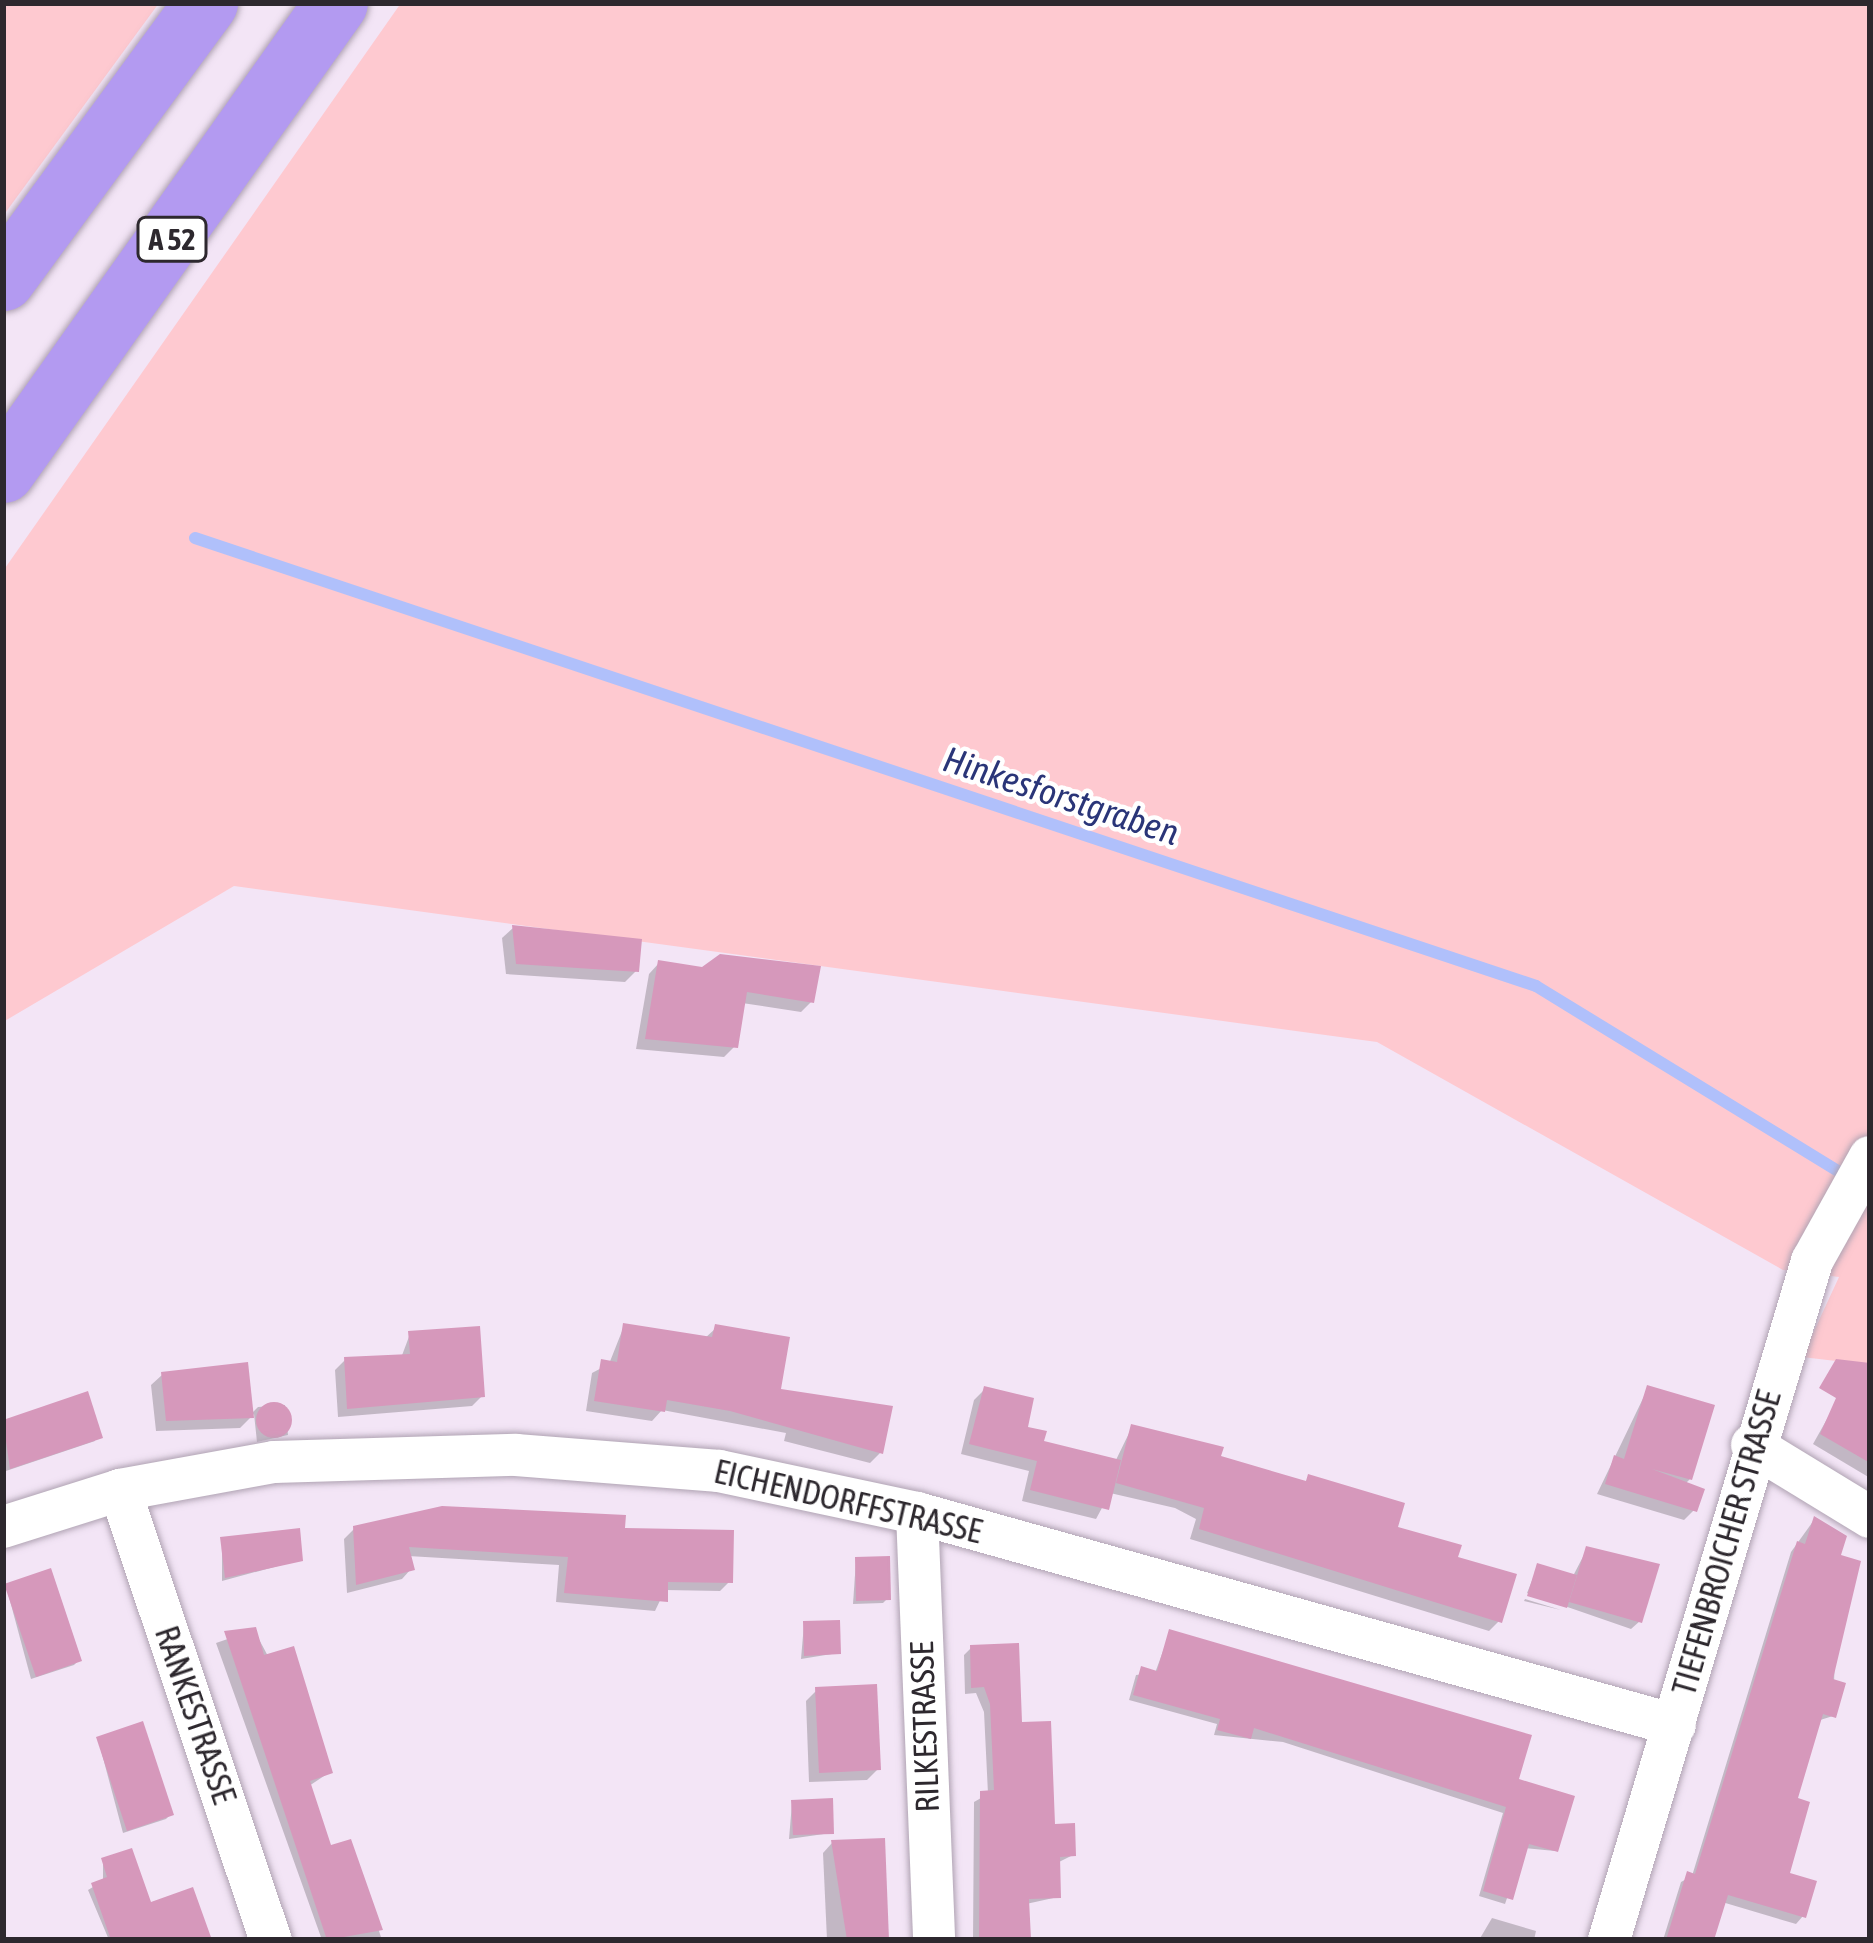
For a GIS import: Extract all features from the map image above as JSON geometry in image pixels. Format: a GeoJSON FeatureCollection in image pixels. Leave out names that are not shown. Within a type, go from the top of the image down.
{"type":"FeatureCollection","features":[{"type":"Feature","properties":{"kind":"highway"},"geometry":{"type":"LineString","coordinates":[[3,279],[206,3]]}},
{"type":"Feature","properties":{"kind":"highway","name":"A 52"},"geometry":{"type":"LineString","coordinates":[[3,471],[336,3]]}},
{"type":"Feature","properties":{"kind":"street","name":"TIEFENBROICHER STRASSE"},"geometry":{"type":"LineString","coordinates":[[1609,1940],[1675,1726],[1752,1445],[1812,1261],[1870,1156]]}},
{"type":"Feature","properties":{"kind":"street"},"geometry":{"type":"LineString","coordinates":[[1752,1445],[1870,1517]]}},
{"type":"Feature","properties":{"kind":"street","name":"EICHENDORFFSTRASSE"},"geometry":{"type":"LineString","coordinates":[[3,1526],[120,1490],[274,1462],[516,1455],[718,1471],[917,1514],[1675,1726]]}},
{"type":"Feature","properties":{"kind":"street","name":"RANKESTRASSE"},"geometry":{"type":"LineString","coordinates":[[120,1490],[271,1940]]}},
{"type":"Feature","properties":{"kind":"street","name":"RILKESTRASSE"},"geometry":{"type":"LineString","coordinates":[[917,1514],[934,1940]]}},
{"type":"Feature","properties":{"kind":"shaded area"},"geometry":{"type":"Polygon","coordinates":[[[3,3],[159,3],[3,216],[3,3]]]}},
{"type":"Feature","properties":{"kind":"shaded area"},"geometry":{"type":"Polygon","coordinates":[[[401,3],[1870,3],[1870,1365],[1802,1357],[1839,1277],[1783,1270],[1377,1042],[234,886],[3,1022],[3,571],[401,3]]]}},
{"type":"Feature","properties":{"kind":"building"},"geometry":{"type":"Polygon","coordinates":[[[512,925],[642,939],[639,972],[516,964],[512,925]]]}},
{"type":"Feature","properties":{"kind":"building"},"geometry":{"type":"Polygon","coordinates":[[[720,954],[821,966],[814,1003],[747,992],[738,1048],[645,1039],[658,960],[702,967],[720,954]]]}},
{"type":"Feature","properties":{"kind":"building"},"geometry":{"type":"Polygon","coordinates":[[[623,1323],[712,1337],[715,1324],[790,1337],[781,1389],[893,1406],[883,1454],[730,1411],[667,1400],[665,1412],[594,1401],[601,1359],[617,1362],[623,1323]]]}},
{"type":"Feature","properties":{"kind":"building"},"geometry":{"type":"Polygon","coordinates":[[[480,1326],[485,1397],[347,1409],[344,1357],[410,1354],[408,1331],[480,1326]]]}},
{"type":"Feature","properties":{"kind":"building"},"geometry":{"type":"Polygon","coordinates":[[[1836,1359],[1870,1363],[1870,1463],[1820,1434],[1836,1398],[1819,1388],[1836,1359]]]}},
{"type":"Feature","properties":{"kind":"building"},"geometry":{"type":"Polygon","coordinates":[[[248,1362],[254,1418],[166,1421],[161,1372],[248,1362]]]}},
{"type":"Feature","properties":{"kind":"building"},"geometry":{"type":"Polygon","coordinates":[[[1647,1385],[1715,1405],[1692,1480],[1652,1469],[1705,1489],[1697,1512],[1605,1484],[1614,1455],[1624,1459],[1647,1385]]]}},
{"type":"Feature","properties":{"kind":"building"},"geometry":{"type":"Polygon","coordinates":[[[984,1386],[1034,1398],[1028,1427],[1047,1431],[1044,1441],[1121,1460],[1109,1510],[1030,1490],[1037,1461],[969,1444],[984,1386]]]}},
{"type":"Feature","properties":{"kind":"building"},"geometry":{"type":"Polygon","coordinates":[[[88,1391],[103,1438],[10,1469],[3,1420],[88,1391]]]}},
{"type":"Feature","properties":{"kind":"building"},"geometry":{"type":"Polygon","coordinates":[[[274,1402],[287,1407],[292,1420],[287,1433],[274,1438],[261,1433],[256,1420],[261,1407],[274,1402]]]}},
{"type":"Feature","properties":{"kind":"building"},"geometry":{"type":"Polygon","coordinates":[[[1131,1424],[1224,1447],[1221,1456],[1306,1481],[1308,1474],[1405,1503],[1398,1527],[1462,1545],[1458,1557],[1517,1574],[1502,1623],[1199,1529],[1204,1508],[1116,1483],[1131,1424]]]}},
{"type":"Feature","properties":{"kind":"building"},"geometry":{"type":"Polygon","coordinates":[[[442,1506],[626,1515],[625,1528],[734,1530],[733,1583],[668,1582],[668,1602],[564,1593],[568,1557],[409,1547],[415,1570],[356,1585],[353,1526],[442,1506]]]}},
{"type":"Feature","properties":{"kind":"building"},"geometry":{"type":"Polygon","coordinates":[[[1814,1516],[1847,1536],[1841,1555],[1861,1561],[1833,1679],[1846,1683],[1836,1718],[1823,1714],[1798,1798],[1810,1802],[1790,1873],[1817,1881],[1806,1918],[1728,1895],[1714,1940],[1666,1940],[1687,1871],[1695,1874],[1797,1541],[1805,1544],[1814,1516]]]}},
{"type":"Feature","properties":{"kind":"building"},"geometry":{"type":"Polygon","coordinates":[[[300,1528],[303,1561],[225,1578],[220,1537],[300,1528]]]}},
{"type":"Feature","properties":{"kind":"building"},"geometry":{"type":"Polygon","coordinates":[[[1586,1546],[1660,1564],[1642,1623],[1569,1602],[1586,1546]]]}},
{"type":"Feature","properties":{"kind":"building"},"geometry":{"type":"Polygon","coordinates":[[[890,1556],[891,1600],[856,1601],[855,1557],[890,1556]]]}},
{"type":"Feature","properties":{"kind":"building"},"geometry":{"type":"Polygon","coordinates":[[[1537,1563],[1577,1575],[1567,1608],[1527,1596],[1537,1563]]]}},
{"type":"Feature","properties":{"kind":"building"},"geometry":{"type":"Polygon","coordinates":[[[51,1568],[82,1661],[36,1677],[4,1584],[51,1568]]]}},
{"type":"Feature","properties":{"kind":"building"},"geometry":{"type":"Polygon","coordinates":[[[840,1620],[841,1654],[804,1656],[803,1621],[840,1620]]]}},
{"type":"Feature","properties":{"kind":"building"},"geometry":{"type":"Polygon","coordinates":[[[256,1627],[264,1655],[294,1646],[333,1773],[310,1781],[331,1845],[351,1839],[383,1930],[327,1940],[224,1631],[256,1627]]]}},
{"type":"Feature","properties":{"kind":"building"},"geometry":{"type":"Polygon","coordinates":[[[1169,1629],[1532,1735],[1519,1779],[1575,1796],[1558,1852],[1529,1844],[1513,1900],[1483,1891],[1506,1807],[1254,1728],[1251,1739],[1217,1730],[1220,1719],[1133,1695],[1141,1666],[1157,1671],[1169,1629]]]}},
{"type":"Feature","properties":{"kind":"building"},"geometry":{"type":"Polygon","coordinates":[[[1019,1643],[1022,1722],[1051,1721],[1055,1824],[1075,1823],[1076,1856],[1060,1857],[1061,1898],[1029,1899],[1031,1939],[979,1940],[980,1791],[994,1790],[990,1704],[984,1687],[971,1688],[970,1645],[1019,1643]]]}},
{"type":"Feature","properties":{"kind":"building"},"geometry":{"type":"Polygon","coordinates":[[[877,1684],[881,1770],[819,1773],[815,1687],[877,1684]]]}},
{"type":"Feature","properties":{"kind":"building"},"geometry":{"type":"Polygon","coordinates":[[[143,1721],[174,1815],[127,1831],[96,1737],[143,1721]]]}},
{"type":"Feature","properties":{"kind":"building"},"geometry":{"type":"Polygon","coordinates":[[[833,1798],[834,1834],[793,1835],[791,1800],[833,1798]]]}},
{"type":"Feature","properties":{"kind":"building"},"geometry":{"type":"Polygon","coordinates":[[[885,1838],[889,1940],[847,1940],[831,1840],[885,1838]]]}},
{"type":"Feature","properties":{"kind":"building"},"geometry":{"type":"Polygon","coordinates":[[[132,1848],[151,1902],[193,1887],[212,1940],[111,1940],[91,1883],[107,1877],[101,1858],[132,1848]]]}},
{"type":"Feature","properties":{"kind":"waterway","name":"Hinkesforstgraben"},"geometry":{"type":"LineString","coordinates":[[195,538],[1536,986],[1849,1178]]}}]}
